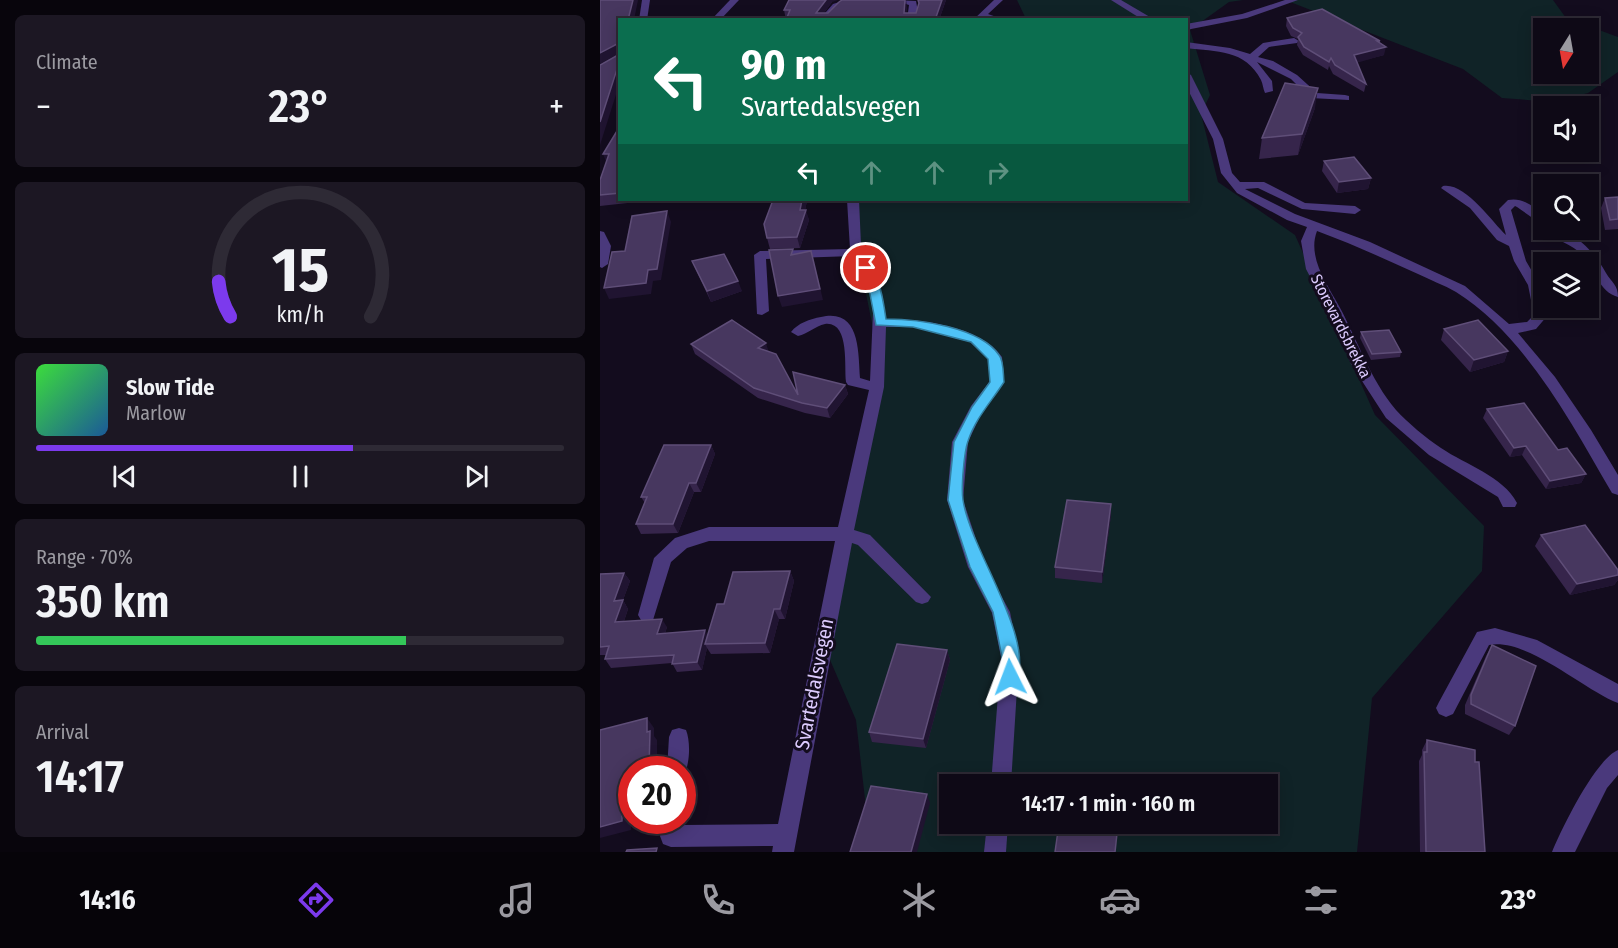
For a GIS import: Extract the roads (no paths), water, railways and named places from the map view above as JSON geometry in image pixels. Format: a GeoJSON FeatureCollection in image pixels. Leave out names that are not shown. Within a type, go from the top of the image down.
{"type":"FeatureCollection","features":[{"type":"Feature","properties":{"kind":"street"},"geometry":{"type":"LineString","coordinates":[[644,18],[646,0]]}},
{"type":"Feature","properties":{"kind":"street"},"geometry":{"type":"LineString","coordinates":[[718,18],[735,0]]}},
{"type":"Feature","properties":{"kind":"street"},"geometry":{"type":"LineString","coordinates":[[825,18],[836,6],[855,0]]}},
{"type":"Feature","properties":{"kind":"street"},"geometry":{"type":"LineString","coordinates":[[897,0],[915,1],[911,18]]}},
{"type":"Feature","properties":{"kind":"street"},"geometry":{"type":"LineString","coordinates":[[979,17],[999,0]]}},
{"type":"Feature","properties":{"kind":"street"},"geometry":{"type":"LineString","coordinates":[[1115,0],[1146,18]]}},
{"type":"Feature","properties":{"kind":"street"},"geometry":{"type":"LineString","coordinates":[[1188,30],[1244,16],[1293,0]]}},
{"type":"Feature","properties":{"kind":"street"},"geometry":{"type":"LineString","coordinates":[[1251,57],[1272,42],[1294,41]]}},
{"type":"Feature","properties":{"kind":"street"},"geometry":{"type":"LineString","coordinates":[[1188,45],[1224,49],[1251,57],[1284,69],[1314,96],[1345,98]]}},
{"type":"Feature","properties":{"kind":"street"},"geometry":{"type":"LineString","coordinates":[[1251,57],[1250,59],[1267,81],[1268,91]]}},
{"type":"Feature","properties":{"kind":"street"},"geometry":{"type":"LineString","coordinates":[[1188,79],[1218,139],[1227,173],[1236,186],[1263,204],[1313,226],[1366,245],[1460,289],[1507,328],[1576,419],[1618,489]]}},
{"type":"Feature","properties":{"kind":"street"},"geometry":{"type":"LineString","coordinates":[[1236,186],[1260,184],[1302,206],[1356,210]]}},
{"type":"Feature","properties":{"kind":"street"},"geometry":{"type":"LineString","coordinates":[[1447,188],[1474,206],[1501,237],[1516,244]]}},
{"type":"Feature","properties":{"kind":"street","name":"Svartedalsvegen"},"geometry":{"type":"LineString","coordinates":[[671,834],[671,836],[784,843],[826,623],[877,387],[880,323],[876,294],[858,252],[853,201]]}},
{"type":"Feature","properties":{"kind":"street"},"geometry":{"type":"LineString","coordinates":[[1507,328],[1534,325],[1540,315],[1534,285],[1520,261],[1506,214],[1507,205],[1512,202],[1521,204],[1533,214]]}},
{"type":"Feature","properties":{"kind":"street","name":"Storevardsbrekka"},"geometry":{"type":"LineString","coordinates":[[1313,226],[1307,241],[1312,269],[1343,326],[1358,364],[1391,414],[1434,451],[1504,493],[1509,503]]}},
{"type":"Feature","properties":{"kind":"street"},"geometry":{"type":"LineString","coordinates":[[600,235],[605,246],[602,264]]}},
{"type":"Feature","properties":{"kind":"street"},"geometry":{"type":"LineString","coordinates":[[1568,240],[1581,247],[1594,261],[1611,290],[1618,293]]}},
{"type":"Feature","properties":{"kind":"street"},"geometry":{"type":"LineString","coordinates":[[762,311],[760,255],[858,252]]}},
{"type":"Feature","properties":{"kind":"street"},"geometry":{"type":"LineString","coordinates":[[798,332],[820,319],[836,320],[851,341],[853,382],[877,387]]}},
{"type":"Feature","properties":{"kind":"street"},"geometry":{"type":"LineString","coordinates":[[880,323],[913,323],[975,339],[995,357],[997,382],[976,410],[960,442],[955,500],[977,567],[1001,612],[1010,657],[1002,774]]}},
{"type":"Feature","properties":{"kind":"street"},"geometry":{"type":"LineString","coordinates":[[647,615],[663,558],[681,543],[709,534],[847,534],[864,540],[922,597]]}},
{"type":"Feature","properties":{"kind":"street"},"geometry":{"type":"LineString","coordinates":[[1446,708],[1483,638],[1490,634],[1504,636],[1536,648],[1618,694]]}},
{"type":"Feature","properties":{"kind":"street"},"geometry":{"type":"LineString","coordinates":[[678,756],[680,737]]}},
{"type":"Feature","properties":{"kind":"street"},"geometry":{"type":"LineString","coordinates":[[1563,852],[1600,781],[1618,760]]}},
{"type":"Feature","properties":{"kind":"street"},"geometry":{"type":"LineString","coordinates":[[995,852],[997,834]]}}]}
